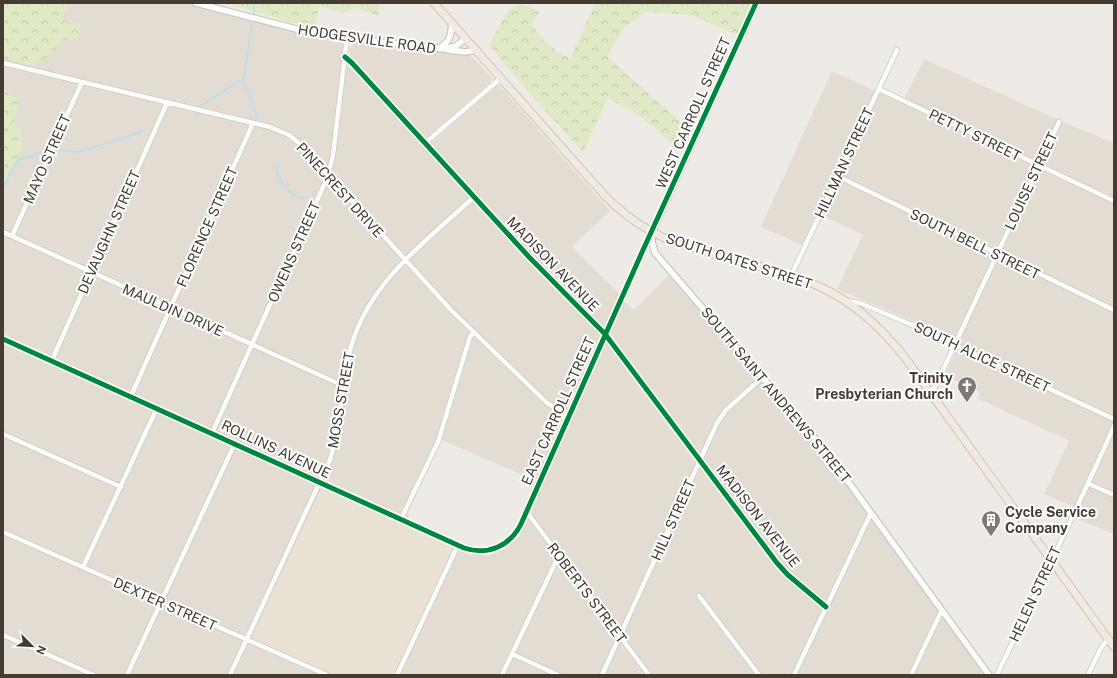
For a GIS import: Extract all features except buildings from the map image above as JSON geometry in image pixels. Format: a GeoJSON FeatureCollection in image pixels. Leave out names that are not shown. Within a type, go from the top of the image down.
{"type":"FeatureCollection","features":[{"type":"Feature","properties":{"kind":"main road","name":"SOUTH OATES STREET"},"geometry":{"type":"LineString","coordinates":[[434,3],[614,205],[634,221],[652,232],[679,244],[791,276],[817,285],[847,301],[887,336],[906,359],[1114,647]]}},
{"type":"Feature","properties":{"kind":"street","name":"HODGESVILLE ROAD"},"geometry":{"type":"LineString","coordinates":[[196,3],[288,28],[347,38],[441,49],[456,46],[466,38]]}},
{"type":"Feature","properties":{"kind":"street","name":"WEST CARROLL STREET"},"geometry":{"type":"LineString","coordinates":[[652,232],[756,3]]}},
{"type":"Feature","properties":{"kind":"street"},"geometry":{"type":"LineString","coordinates":[[441,49],[450,38],[452,23]]}},
{"type":"Feature","properties":{"kind":"street","name":"OWENS STREET"},"geometry":{"type":"LineString","coordinates":[[212,433],[328,176],[333,155],[347,38]]}},
{"type":"Feature","properties":{"kind":"street"},"geometry":{"type":"LineString","coordinates":[[441,49],[465,52],[476,50]]}},
{"type":"Feature","properties":{"kind":"street","name":"HILLMAN STREET"},"geometry":{"type":"LineString","coordinates":[[791,276],[897,50]]}},
{"type":"Feature","properties":{"kind":"street","name":"MADISON AVENUE"},"geometry":{"type":"LineString","coordinates":[[345,57],[552,282],[605,334],[777,563],[788,575],[826,608]]}},
{"type":"Feature","properties":{"kind":"street","name":"PINECREST DRIVE"},"geometry":{"type":"LineString","coordinates":[[3,63],[277,130],[289,135],[300,144],[450,310],[546,403],[569,416]]}},
{"type":"Feature","properties":{"kind":"street"},"geometry":{"type":"LineString","coordinates":[[425,143],[501,78]]}},
{"type":"Feature","properties":{"kind":"street","name":"MAYO STREET"},"geometry":{"type":"LineString","coordinates":[[12,236],[82,82]]}},
{"type":"Feature","properties":{"kind":"street","name":"PETTY STREET"},"geometry":{"type":"LineString","coordinates":[[879,89],[1114,201]]}},
{"type":"Feature","properties":{"kind":"street","name":"DEVAUGHN STREET"},"geometry":{"type":"LineString","coordinates":[[52,360],[167,103]]}},
{"type":"Feature","properties":{"kind":"street","name":"LOUISE STREET"},"geometry":{"type":"LineString","coordinates":[[930,392],[936,385],[1059,122]]}},
{"type":"Feature","properties":{"kind":"street","name":"FLORENCE STREET"},"geometry":{"type":"LineString","coordinates":[[131,396],[253,124]]}},
{"type":"Feature","properties":{"kind":"street","name":"SOUTH BELL STREET"},"geometry":{"type":"LineString","coordinates":[[837,176],[997,255],[1114,310]]}},
{"type":"Feature","properties":{"kind":"street","name":"MOSS STREET"},"geometry":{"type":"LineString","coordinates":[[230,675],[325,473],[333,450],[350,348],[366,310],[378,291],[405,261],[474,198]]}},
{"type":"Feature","properties":{"kind":"street","name":"MAULDIN DRIVE"},"geometry":{"type":"LineString","coordinates":[[3,232],[344,386]]}},
{"type":"Feature","properties":{"kind":"street","name":"EAST CARROLL STREET"},"geometry":{"type":"LineString","coordinates":[[526,511],[652,232]]}},
{"type":"Feature","properties":{"kind":"street","name":"SOUTH SAINT ANDREWS STREET"},"geometry":{"type":"LineString","coordinates":[[652,232],[652,242],[655,253],[818,442],[989,675]]}},
{"type":"Feature","properties":{"kind":"street","name":"SOUTH ALICE STREET"},"geometry":{"type":"LineString","coordinates":[[847,301],[860,303],[955,344],[1114,419]]}},
{"type":"Feature","properties":{"kind":"street"},"geometry":{"type":"LineString","coordinates":[[401,519],[438,442],[470,337],[474,332]]}},
{"type":"Feature","properties":{"kind":"street","name":"ROLLINS AVENUE"},"geometry":{"type":"LineString","coordinates":[[3,339],[458,545],[475,551],[487,551],[498,548],[508,542],[515,534],[526,511]]}},
{"type":"Feature","properties":{"kind":"street","name":"HILL STREET"},"geometry":{"type":"LineString","coordinates":[[602,675],[721,415],[763,378]]}},
{"type":"Feature","properties":{"kind":"street"},"geometry":{"type":"LineString","coordinates":[[83,567],[157,408]]}},
{"type":"Feature","properties":{"kind":"street","name":"HELEN STREET"},"geometry":{"type":"LineString","coordinates":[[997,675],[1051,560],[1089,484],[1114,426]]}},
{"type":"Feature","properties":{"kind":"street"},"geometry":{"type":"LineString","coordinates":[[3,434],[121,487]]}},
{"type":"Feature","properties":{"kind":"street"},"geometry":{"type":"LineString","coordinates":[[128,675],[235,443]]}},
{"type":"Feature","properties":{"kind":"street"},"geometry":{"type":"LineString","coordinates":[[1089,484],[1114,495]]}},
{"type":"Feature","properties":{"kind":"street","name":"ROBERTS STREET"},"geometry":{"type":"LineString","coordinates":[[526,511],[649,675]]}},
{"type":"Feature","properties":{"kind":"street"},"geometry":{"type":"LineString","coordinates":[[794,675],[871,513]]}},
{"type":"Feature","properties":{"kind":"street","name":"DEXTER STREET"},"geometry":{"type":"LineString","coordinates":[[3,532],[327,675]]}},
{"type":"Feature","properties":{"kind":"street"},"geometry":{"type":"LineString","coordinates":[[397,675],[458,545]]}},
{"type":"Feature","properties":{"kind":"street"},"geometry":{"type":"LineString","coordinates":[[502,675],[559,555]]}},
{"type":"Feature","properties":{"kind":"street"},"geometry":{"type":"LineString","coordinates":[[699,596],[759,675]]}},
{"type":"Feature","properties":{"kind":"street"},"geometry":{"type":"LineString","coordinates":[[911,675],[942,610]]}},
{"type":"Feature","properties":{"kind":"street"},"geometry":{"type":"LineString","coordinates":[[3,635],[94,675]]}},
{"type":"Feature","properties":{"kind":"street"},"geometry":{"type":"LineString","coordinates":[[1088,675],[1102,646],[1109,639]]}},
{"type":"Feature","properties":{"kind":"street"},"geometry":{"type":"LineString","coordinates":[[512,654],[558,675]]}},
{"type":"Feature","properties":{"kind":"shaded area"},"geometry":{"type":"Polygon","coordinates":[[[33,3],[189,3],[281,28],[335,39],[342,43],[343,48],[341,65],[355,68],[425,148],[496,86],[500,86],[610,211],[572,247],[620,294],[536,481],[442,440],[408,512],[409,518],[3,335],[3,58],[33,3]]]}},
{"type":"Feature","properties":{"kind":"shaded area"},"geometry":{"type":"Polygon","coordinates":[[[356,42],[469,55],[492,78],[491,82],[425,139],[352,59],[349,49],[356,42]]]}},
{"type":"Feature","properties":{"kind":"shaded area"},"geometry":{"type":"Polygon","coordinates":[[[924,59],[1063,122],[1114,143],[1114,534],[1070,516],[1074,507],[1044,494],[1069,441],[977,398],[980,392],[944,376],[961,341],[837,289],[863,235],[817,213],[802,245],[761,227],[832,71],[902,103],[924,59]]]}},
{"type":"Feature","properties":{"kind":"shaded area"},"geometry":{"type":"Polygon","coordinates":[[[669,275],[796,421],[820,451],[865,510],[985,675],[393,675],[451,551],[450,546],[470,554],[486,556],[506,549],[519,537],[624,301],[634,310],[669,275]]]}},
{"type":"Feature","properties":{"kind":"shaded area"},"geometry":{"type":"Polygon","coordinates":[[[3,342],[240,448],[326,490],[320,492],[253,636],[256,640],[336,675],[3,675],[3,342]]]}},
{"type":"Feature","properties":{"kind":"shaded area"},"geometry":{"type":"Polygon","coordinates":[[[322,490],[326,490],[450,546],[452,549],[393,675],[336,675],[256,640],[253,636],[322,490]]]}},
{"type":"Feature","properties":{"kind":"green space"},"geometry":{"type":"Polygon","coordinates":[[[3,3],[67,3],[67,9],[63,19],[68,23],[77,23],[81,27],[78,39],[61,40],[51,56],[33,65],[3,58],[3,3]]]}},
{"type":"Feature","properties":{"kind":"green space"},"geometry":{"type":"Polygon","coordinates":[[[225,3],[379,3],[378,16],[355,8],[343,13],[320,6],[313,29],[225,3]]]}},
{"type":"Feature","properties":{"kind":"green space"},"geometry":{"type":"Polygon","coordinates":[[[595,3],[752,3],[737,35],[691,15],[646,12],[624,28],[607,56],[692,132],[682,152],[643,118],[608,98],[583,152],[528,92],[489,45],[510,9],[522,5],[540,12],[535,18],[533,25],[536,31],[554,49],[570,59],[595,3]]]}},
{"type":"Feature","properties":{"kind":"green space"},"geometry":{"type":"Polygon","coordinates":[[[3,92],[12,94],[18,102],[14,122],[22,134],[22,152],[3,185],[3,92]]]}},
{"type":"Feature","properties":{"kind":"waterway"},"geometry":{"type":"LineString","coordinates":[[254,3],[254,14]]}},
{"type":"Feature","properties":{"kind":"waterway"},"geometry":{"type":"LineString","coordinates":[[200,106],[243,79],[252,22]]}},
{"type":"Feature","properties":{"kind":"waterway"},"geometry":{"type":"LineString","coordinates":[[243,79],[258,119]]}},
{"type":"Feature","properties":{"kind":"waterway"},"geometry":{"type":"LineString","coordinates":[[56,150],[78,152],[142,132]]}},
{"type":"Feature","properties":{"kind":"waterway"},"geometry":{"type":"LineString","coordinates":[[3,188],[13,166],[17,161],[22,158],[34,156],[45,150]]}},
{"type":"Feature","properties":{"kind":"waterway"},"geometry":{"type":"LineString","coordinates":[[276,166],[279,177],[285,187],[292,194],[303,199]]}},
{"type":"Feature","properties":{"kind":"cycle path"},"geometry":{"type":"LineString","coordinates":[[3,339],[464,548],[481,551],[490,550],[497,547],[511,538],[521,524],[643,250],[756,3]]}},
{"type":"Feature","properties":{"kind":"cycle path"},"geometry":{"type":"LineString","coordinates":[[345,57],[529,257],[605,334],[777,563],[788,575],[826,607]]}},
{"type":"Feature","properties":{"kind":"place","name":"Trinity Presbyterian Church"},"geometry":{"type":"Point","coordinates":[967,403]}},
{"type":"Feature","properties":{"kind":"place","name":"Cycle Service Company"},"geometry":{"type":"Point","coordinates":[991,537]}}]}
